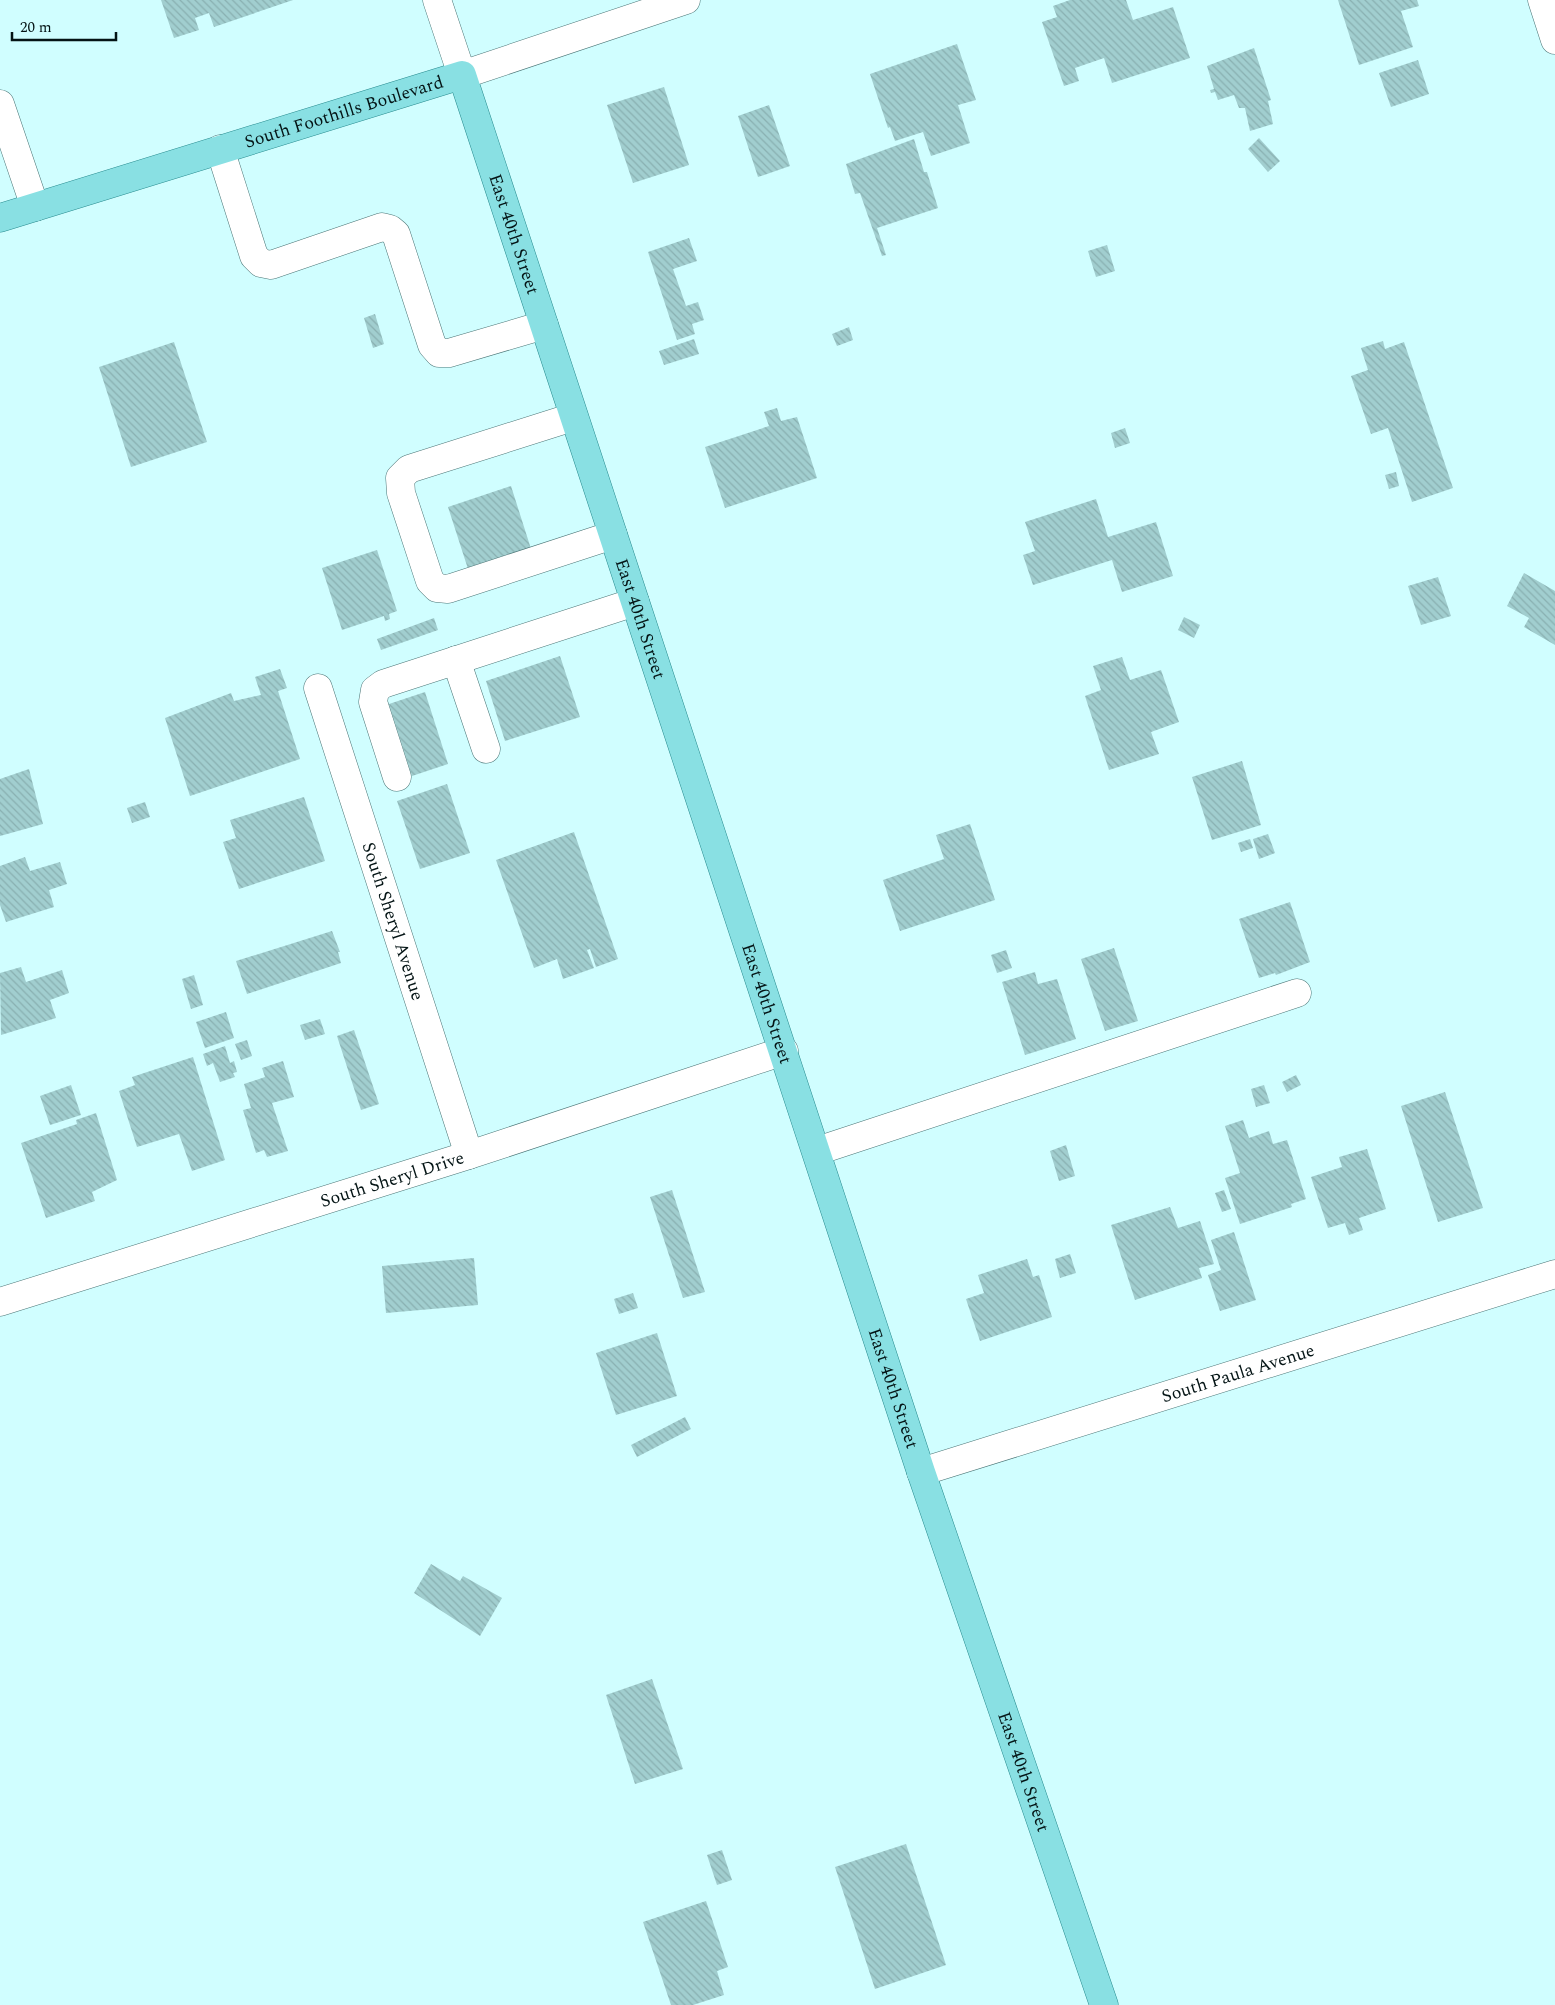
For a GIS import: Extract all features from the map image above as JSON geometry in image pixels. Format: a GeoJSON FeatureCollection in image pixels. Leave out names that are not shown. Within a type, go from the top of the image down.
{"type":"FeatureCollection","features":[{"type":"Feature","properties":{"kind":"main road","name":"South Foothills Boulevard"},"geometry":{"type":"LineString","coordinates":[[0,218],[462,75]]}},
{"type":"Feature","properties":{"kind":"main road","name":"East 40th Street"},"geometry":{"type":"LineString","coordinates":[[462,75],[921,1472],[1104,2005]]}},
{"type":"Feature","properties":{"kind":"street","name":"East 40th Street"},"geometry":{"type":"LineString","coordinates":[[437,0],[462,75]]}},
{"type":"Feature","properties":{"kind":"street","name":"South Foothills Boulevard"},"geometry":{"type":"LineString","coordinates":[[462,75],[686,0]]}},
{"type":"Feature","properties":{"kind":"street"},"geometry":{"type":"LineString","coordinates":[[1542,0],[1555,40]]}},
{"type":"Feature","properties":{"kind":"street"},"geometry":{"type":"LineString","coordinates":[[0,104],[35,206]]}},
{"type":"Feature","properties":{"kind":"street"},"geometry":{"type":"LineString","coordinates":[[220,149],[254,256],[261,264],[272,265],[382,227],[390,229],[396,234],[432,345],[439,353],[449,353],[544,325]]}},
{"type":"Feature","properties":{"kind":"street"},"geometry":{"type":"LineString","coordinates":[[573,417],[409,469],[400,478],[401,493],[430,581],[437,588],[448,589],[613,535]]}},
{"type":"Feature","properties":{"kind":"street"},"geometry":{"type":"LineString","coordinates":[[397,777],[373,702],[375,690],[383,684],[635,602]]}},
{"type":"Feature","properties":{"kind":"street"},"geometry":{"type":"LineString","coordinates":[[456,660],[486,749]]}},
{"type":"Feature","properties":{"kind":"street","name":"South Sheryl Avenue"},"geometry":{"type":"LineString","coordinates":[[318,688],[469,1155]]}},
{"type":"Feature","properties":{"kind":"street"},"geometry":{"type":"LineString","coordinates":[[817,1151],[1297,993]]}},
{"type":"Feature","properties":{"kind":"street","name":"South Sheryl Drive"},"geometry":{"type":"LineString","coordinates":[[0,1302],[469,1155],[784,1051]]}},
{"type":"Feature","properties":{"kind":"street","name":"South Paula Avenue"},"geometry":{"type":"LineString","coordinates":[[921,1472],[1555,1274]]}},
{"type":"Feature","properties":{"kind":"building"},"geometry":{"type":"Polygon","coordinates":[[[161,0],[293,0],[214,27],[209,13],[195,18],[199,30],[174,38],[161,0]]]}},
{"type":"Feature","properties":{"kind":"building"},"geometry":{"type":"Polygon","coordinates":[[[1070,0],[1126,0],[1133,20],[1173,7],[1190,58],[1112,83],[1104,58],[1075,68],[1079,81],[1064,86],[1042,22],[1057,17],[1053,6],[1070,0]]]}},
{"type":"Feature","properties":{"kind":"building"},"geometry":{"type":"Polygon","coordinates":[[[1338,0],[1417,0],[1419,6],[1401,11],[1413,47],[1359,65],[1338,0]]]}},
{"type":"Feature","properties":{"kind":"building"},"geometry":{"type":"Polygon","coordinates":[[[957,44],[976,100],[958,105],[970,143],[931,156],[923,132],[895,141],[890,127],[888,128],[870,74],[957,44]]]}},
{"type":"Feature","properties":{"kind":"building"},"geometry":{"type":"Polygon","coordinates":[[[1254,48],[1271,100],[1268,101],[1273,124],[1250,131],[1245,108],[1239,108],[1234,95],[1218,100],[1215,92],[1211,93],[1210,90],[1214,89],[1207,66],[1254,48]]]}},
{"type":"Feature","properties":{"kind":"building"},"geometry":{"type":"Polygon","coordinates":[[[1418,60],[1429,94],[1391,107],[1379,73],[1418,60]]]}},
{"type":"Feature","properties":{"kind":"building"},"geometry":{"type":"Polygon","coordinates":[[[664,87],[689,165],[633,183],[607,105],[664,87]]]}},
{"type":"Feature","properties":{"kind":"building"},"geometry":{"type":"Polygon","coordinates":[[[769,105],[790,166],[758,177],[738,116],[769,105]]]}},
{"type":"Feature","properties":{"kind":"building"},"geometry":{"type":"Polygon","coordinates":[[[1259,138],[1280,161],[1268,172],[1248,149],[1259,138]]]}},
{"type":"Feature","properties":{"kind":"building"},"geometry":{"type":"Polygon","coordinates":[[[914,139],[938,208],[877,228],[886,255],[882,256],[860,193],[855,194],[846,164],[914,139]]]}},
{"type":"Feature","properties":{"kind":"building"},"geometry":{"type":"Polygon","coordinates":[[[689,238],[697,261],[673,269],[686,306],[698,302],[704,320],[692,324],[695,334],[677,340],[648,252],[689,238]]]}},
{"type":"Feature","properties":{"kind":"building"},"geometry":{"type":"Polygon","coordinates":[[[1107,245],[1115,271],[1096,277],[1088,251],[1107,245]]]}},
{"type":"Feature","properties":{"kind":"building"},"geometry":{"type":"Polygon","coordinates":[[[375,314],[384,344],[373,348],[364,318],[375,314]]]}},
{"type":"Feature","properties":{"kind":"building"},"geometry":{"type":"Polygon","coordinates":[[[849,327],[853,340],[837,346],[832,334],[849,327]]]}},
{"type":"Feature","properties":{"kind":"building"},"geometry":{"type":"Polygon","coordinates":[[[694,339],[699,354],[664,365],[659,351],[694,339]]]}},
{"type":"Feature","properties":{"kind":"building"},"geometry":{"type":"Polygon","coordinates":[[[1383,341],[1385,349],[1404,342],[1453,488],[1412,502],[1388,428],[1371,434],[1351,376],[1368,370],[1361,348],[1383,341]]]}},
{"type":"Feature","properties":{"kind":"building"},"geometry":{"type":"Polygon","coordinates":[[[174,342],[207,442],[131,467],[99,367],[174,342]]]}},
{"type":"Feature","properties":{"kind":"building"},"geometry":{"type":"Polygon","coordinates":[[[777,408],[781,421],[797,417],[817,478],[725,508],[705,447],[769,426],[764,412],[777,408]]]}},
{"type":"Feature","properties":{"kind":"building"},"geometry":{"type":"Polygon","coordinates":[[[1125,428],[1130,443],[1115,448],[1111,433],[1125,428]]]}},
{"type":"Feature","properties":{"kind":"building"},"geometry":{"type":"Polygon","coordinates":[[[1396,472],[1399,486],[1389,489],[1385,475],[1396,472]]]}},
{"type":"Feature","properties":{"kind":"building"},"geometry":{"type":"Polygon","coordinates":[[[511,486],[532,552],[469,572],[448,507],[511,486]]]}},
{"type":"Feature","properties":{"kind":"building"},"geometry":{"type":"Polygon","coordinates":[[[1096,499],[1108,537],[1156,522],[1173,576],[1122,592],[1112,560],[1033,585],[1023,555],[1035,551],[1025,522],[1096,499]]]}},
{"type":"Feature","properties":{"kind":"building"},"geometry":{"type":"Polygon","coordinates":[[[377,550],[397,611],[389,614],[390,619],[385,621],[384,616],[342,630],[322,568],[377,550]]]}},
{"type":"Feature","properties":{"kind":"building"},"geometry":{"type":"Polygon","coordinates":[[[1524,573],[1555,591],[1555,645],[1524,627],[1529,618],[1507,606],[1524,573]]]}},
{"type":"Feature","properties":{"kind":"building"},"geometry":{"type":"Polygon","coordinates":[[[1438,577],[1451,616],[1421,625],[1408,586],[1438,577]]]}},
{"type":"Feature","properties":{"kind":"building"},"geometry":{"type":"Polygon","coordinates":[[[1184,617],[1200,625],[1194,638],[1178,630],[1184,617]]]}},
{"type":"Feature","properties":{"kind":"building"},"geometry":{"type":"Polygon","coordinates":[[[434,618],[438,630],[381,650],[377,639],[434,618]]]}},
{"type":"Feature","properties":{"kind":"building"},"geometry":{"type":"Polygon","coordinates":[[[560,656],[580,717],[505,741],[486,681],[560,656]]]}},
{"type":"Feature","properties":{"kind":"building"},"geometry":{"type":"Polygon","coordinates":[[[1122,657],[1130,680],[1161,670],[1179,722],[1151,732],[1159,754],[1109,770],[1085,696],[1101,690],[1093,666],[1122,657]]]}},
{"type":"Feature","properties":{"kind":"building"},"geometry":{"type":"Polygon","coordinates":[[[280,669],[287,688],[278,691],[300,759],[190,796],[165,718],[231,693],[234,701],[261,695],[255,677],[280,669]]]}},
{"type":"Feature","properties":{"kind":"building"},"geometry":{"type":"Polygon","coordinates":[[[425,692],[448,764],[412,776],[389,704],[425,692]]]}},
{"type":"Feature","properties":{"kind":"building"},"geometry":{"type":"Polygon","coordinates":[[[1242,761],[1261,825],[1212,840],[1192,777],[1242,761]]]}},
{"type":"Feature","properties":{"kind":"building"},"geometry":{"type":"Polygon","coordinates":[[[29,769],[43,824],[0,836],[0,779],[29,769]]]}},
{"type":"Feature","properties":{"kind":"building"},"geometry":{"type":"Polygon","coordinates":[[[447,784],[470,853],[420,869],[397,801],[447,784]]]}},
{"type":"Feature","properties":{"kind":"building"},"geometry":{"type":"Polygon","coordinates":[[[304,797],[325,861],[239,889],[223,842],[236,838],[230,820],[304,797]]]}},
{"type":"Feature","properties":{"kind":"building"},"geometry":{"type":"Polygon","coordinates":[[[145,802],[150,817],[132,823],[127,808],[145,802]]]}},
{"type":"Feature","properties":{"kind":"building"},"geometry":{"type":"Polygon","coordinates":[[[970,824],[995,900],[900,931],[883,880],[944,859],[936,835],[970,824]]]}},
{"type":"Feature","properties":{"kind":"building"},"geometry":{"type":"Polygon","coordinates":[[[574,832],[618,959],[596,967],[590,949],[587,950],[594,968],[563,979],[557,959],[534,968],[496,860],[574,832]]]}},
{"type":"Feature","properties":{"kind":"building"},"geometry":{"type":"Polygon","coordinates":[[[1268,834],[1275,853],[1259,859],[1253,839],[1268,834]]]}},
{"type":"Feature","properties":{"kind":"building"},"geometry":{"type":"Polygon","coordinates":[[[1250,839],[1253,848],[1241,852],[1238,843],[1250,839]]]}},
{"type":"Feature","properties":{"kind":"building"},"geometry":{"type":"Polygon","coordinates":[[[25,857],[30,871],[60,862],[67,884],[49,890],[54,907],[6,922],[0,905],[0,866],[25,857]]]}},
{"type":"Feature","properties":{"kind":"building"},"geometry":{"type":"Polygon","coordinates":[[[1290,902],[1310,962],[1276,975],[1275,973],[1259,978],[1239,919],[1290,902]]]}},
{"type":"Feature","properties":{"kind":"building"},"geometry":{"type":"Polygon","coordinates":[[[332,931],[340,952],[338,952],[341,963],[247,994],[236,961],[332,931]]]}},
{"type":"Feature","properties":{"kind":"building"},"geometry":{"type":"Polygon","coordinates":[[[1114,948],[1138,1021],[1105,1031],[1081,959],[1114,948]]]}},
{"type":"Feature","properties":{"kind":"building"},"geometry":{"type":"Polygon","coordinates":[[[1006,950],[1012,968],[997,973],[991,955],[1006,950]]]}},
{"type":"Feature","properties":{"kind":"building"},"geometry":{"type":"Polygon","coordinates":[[[21,967],[26,982],[62,970],[69,993],[50,1000],[56,1018],[1,1035],[0,973],[21,967]]]}},
{"type":"Feature","properties":{"kind":"building"},"geometry":{"type":"Polygon","coordinates":[[[1035,972],[1038,984],[1057,979],[1076,1039],[1025,1055],[1002,982],[1035,972]]]}},
{"type":"Feature","properties":{"kind":"building"},"geometry":{"type":"Polygon","coordinates":[[[194,975],[203,1005],[191,1009],[182,979],[194,975]]]}},
{"type":"Feature","properties":{"kind":"building"},"geometry":{"type":"Polygon","coordinates":[[[226,1012],[234,1038],[205,1048],[196,1022],[226,1012]]]}},
{"type":"Feature","properties":{"kind":"building"},"geometry":{"type":"Polygon","coordinates":[[[320,1019],[325,1034],[305,1040],[300,1025],[320,1019]]]}},
{"type":"Feature","properties":{"kind":"building"},"geometry":{"type":"Polygon","coordinates":[[[354,1030],[379,1104],[361,1110],[337,1036],[354,1030]]]}},
{"type":"Feature","properties":{"kind":"building"},"geometry":{"type":"Polygon","coordinates":[[[247,1040],[252,1056],[241,1060],[235,1044],[247,1040]]]}},
{"type":"Feature","properties":{"kind":"building"},"geometry":{"type":"Polygon","coordinates":[[[225,1046],[230,1063],[234,1061],[237,1072],[233,1073],[235,1077],[220,1082],[213,1063],[207,1066],[203,1054],[225,1046]]]}},
{"type":"Feature","properties":{"kind":"building"},"geometry":{"type":"Polygon","coordinates":[[[193,1057],[225,1160],[192,1171],[179,1134],[137,1147],[119,1091],[135,1085],[132,1077],[193,1057]]]}},
{"type":"Feature","properties":{"kind":"building"},"geometry":{"type":"Polygon","coordinates":[[[283,1061],[294,1097],[272,1103],[288,1151],[267,1157],[264,1150],[256,1153],[243,1110],[251,1108],[244,1084],[265,1077],[262,1068],[283,1061]]]}},
{"type":"Feature","properties":{"kind":"building"},"geometry":{"type":"Polygon","coordinates":[[[1296,1075],[1301,1085],[1287,1092],[1282,1082],[1296,1075]]]}},
{"type":"Feature","properties":{"kind":"building"},"geometry":{"type":"Polygon","coordinates":[[[71,1085],[81,1115],[50,1125],[40,1096],[71,1085]]]}},
{"type":"Feature","properties":{"kind":"building"},"geometry":{"type":"Polygon","coordinates":[[[1264,1085],[1270,1103],[1256,1107],[1251,1089],[1264,1085]]]}},
{"type":"Feature","properties":{"kind":"building"},"geometry":{"type":"Polygon","coordinates":[[[1445,1092],[1483,1208],[1438,1222],[1401,1106],[1445,1092]]]}},
{"type":"Feature","properties":{"kind":"building"},"geometry":{"type":"Polygon","coordinates":[[[96,1113],[117,1180],[92,1192],[95,1201],[46,1218],[21,1143],[77,1124],[76,1120],[96,1113]]]}},
{"type":"Feature","properties":{"kind":"building"},"geometry":{"type":"Polygon","coordinates":[[[1243,1120],[1249,1138],[1269,1131],[1273,1144],[1287,1140],[1306,1199],[1291,1204],[1292,1207],[1240,1224],[1225,1178],[1240,1173],[1225,1126],[1243,1120]]]}},
{"type":"Feature","properties":{"kind":"building"},"geometry":{"type":"Polygon","coordinates":[[[1066,1145],[1075,1176],[1059,1181],[1050,1151],[1066,1145]]]}},
{"type":"Feature","properties":{"kind":"building"},"geometry":{"type":"Polygon","coordinates":[[[1367,1149],[1386,1209],[1359,1218],[1363,1230],[1349,1235],[1345,1223],[1328,1228],[1311,1177],[1342,1167],[1339,1157],[1367,1149]]]}},
{"type":"Feature","properties":{"kind":"building"},"geometry":{"type":"Polygon","coordinates":[[[672,1190],[705,1292],[683,1298],[650,1197],[672,1190]]]}},
{"type":"Feature","properties":{"kind":"building"},"geometry":{"type":"Polygon","coordinates":[[[1224,1190],[1231,1209],[1222,1212],[1215,1193],[1224,1190]]]}},
{"type":"Feature","properties":{"kind":"building"},"geometry":{"type":"Polygon","coordinates":[[[1170,1207],[1178,1228],[1200,1221],[1214,1264],[1199,1268],[1202,1278],[1135,1300],[1111,1225],[1170,1207]]]}},
{"type":"Feature","properties":{"kind":"building"},"geometry":{"type":"Polygon","coordinates":[[[1234,1232],[1256,1300],[1220,1311],[1208,1275],[1221,1270],[1211,1240],[1234,1232]]]}},
{"type":"Feature","properties":{"kind":"building"},"geometry":{"type":"Polygon","coordinates":[[[1070,1254],[1076,1273],[1060,1278],[1055,1259],[1070,1254]]]}},
{"type":"Feature","properties":{"kind":"building"},"geometry":{"type":"Polygon","coordinates":[[[474,1258],[478,1305],[386,1313],[382,1266],[474,1258]]]}},
{"type":"Feature","properties":{"kind":"building"},"geometry":{"type":"Polygon","coordinates":[[[1027,1259],[1033,1277],[1039,1275],[1052,1317],[980,1341],[966,1299],[984,1293],[978,1275],[1027,1259]]]}},
{"type":"Feature","properties":{"kind":"building"},"geometry":{"type":"Polygon","coordinates":[[[633,1293],[638,1308],[619,1314],[614,1299],[633,1293]]]}},
{"type":"Feature","properties":{"kind":"building"},"geometry":{"type":"Polygon","coordinates":[[[657,1333],[677,1396],[616,1415],[596,1353],[657,1333]]]}},
{"type":"Feature","properties":{"kind":"building"},"geometry":{"type":"Polygon","coordinates":[[[685,1417],[691,1429],[637,1457],[631,1445],[685,1417]]]}},
{"type":"Feature","properties":{"kind":"building"},"geometry":{"type":"Polygon","coordinates":[[[431,1564],[460,1581],[463,1576],[502,1598],[480,1636],[414,1593],[431,1564]]]}},
{"type":"Feature","properties":{"kind":"building"},"geometry":{"type":"Polygon","coordinates":[[[652,1679],[683,1769],[635,1784],[606,1695],[652,1679]]]}},
{"type":"Feature","properties":{"kind":"building"},"geometry":{"type":"Polygon","coordinates":[[[906,1844],[946,1965],[875,1989],[835,1867],[906,1844]]]}},
{"type":"Feature","properties":{"kind":"building"},"geometry":{"type":"Polygon","coordinates":[[[722,1850],[732,1880],[717,1885],[707,1855],[722,1850]]]}},
{"type":"Feature","properties":{"kind":"building"},"geometry":{"type":"Polygon","coordinates":[[[706,1901],[728,1967],[717,1971],[724,1995],[693,2005],[671,2005],[643,1922],[706,1901]]]}}]}
